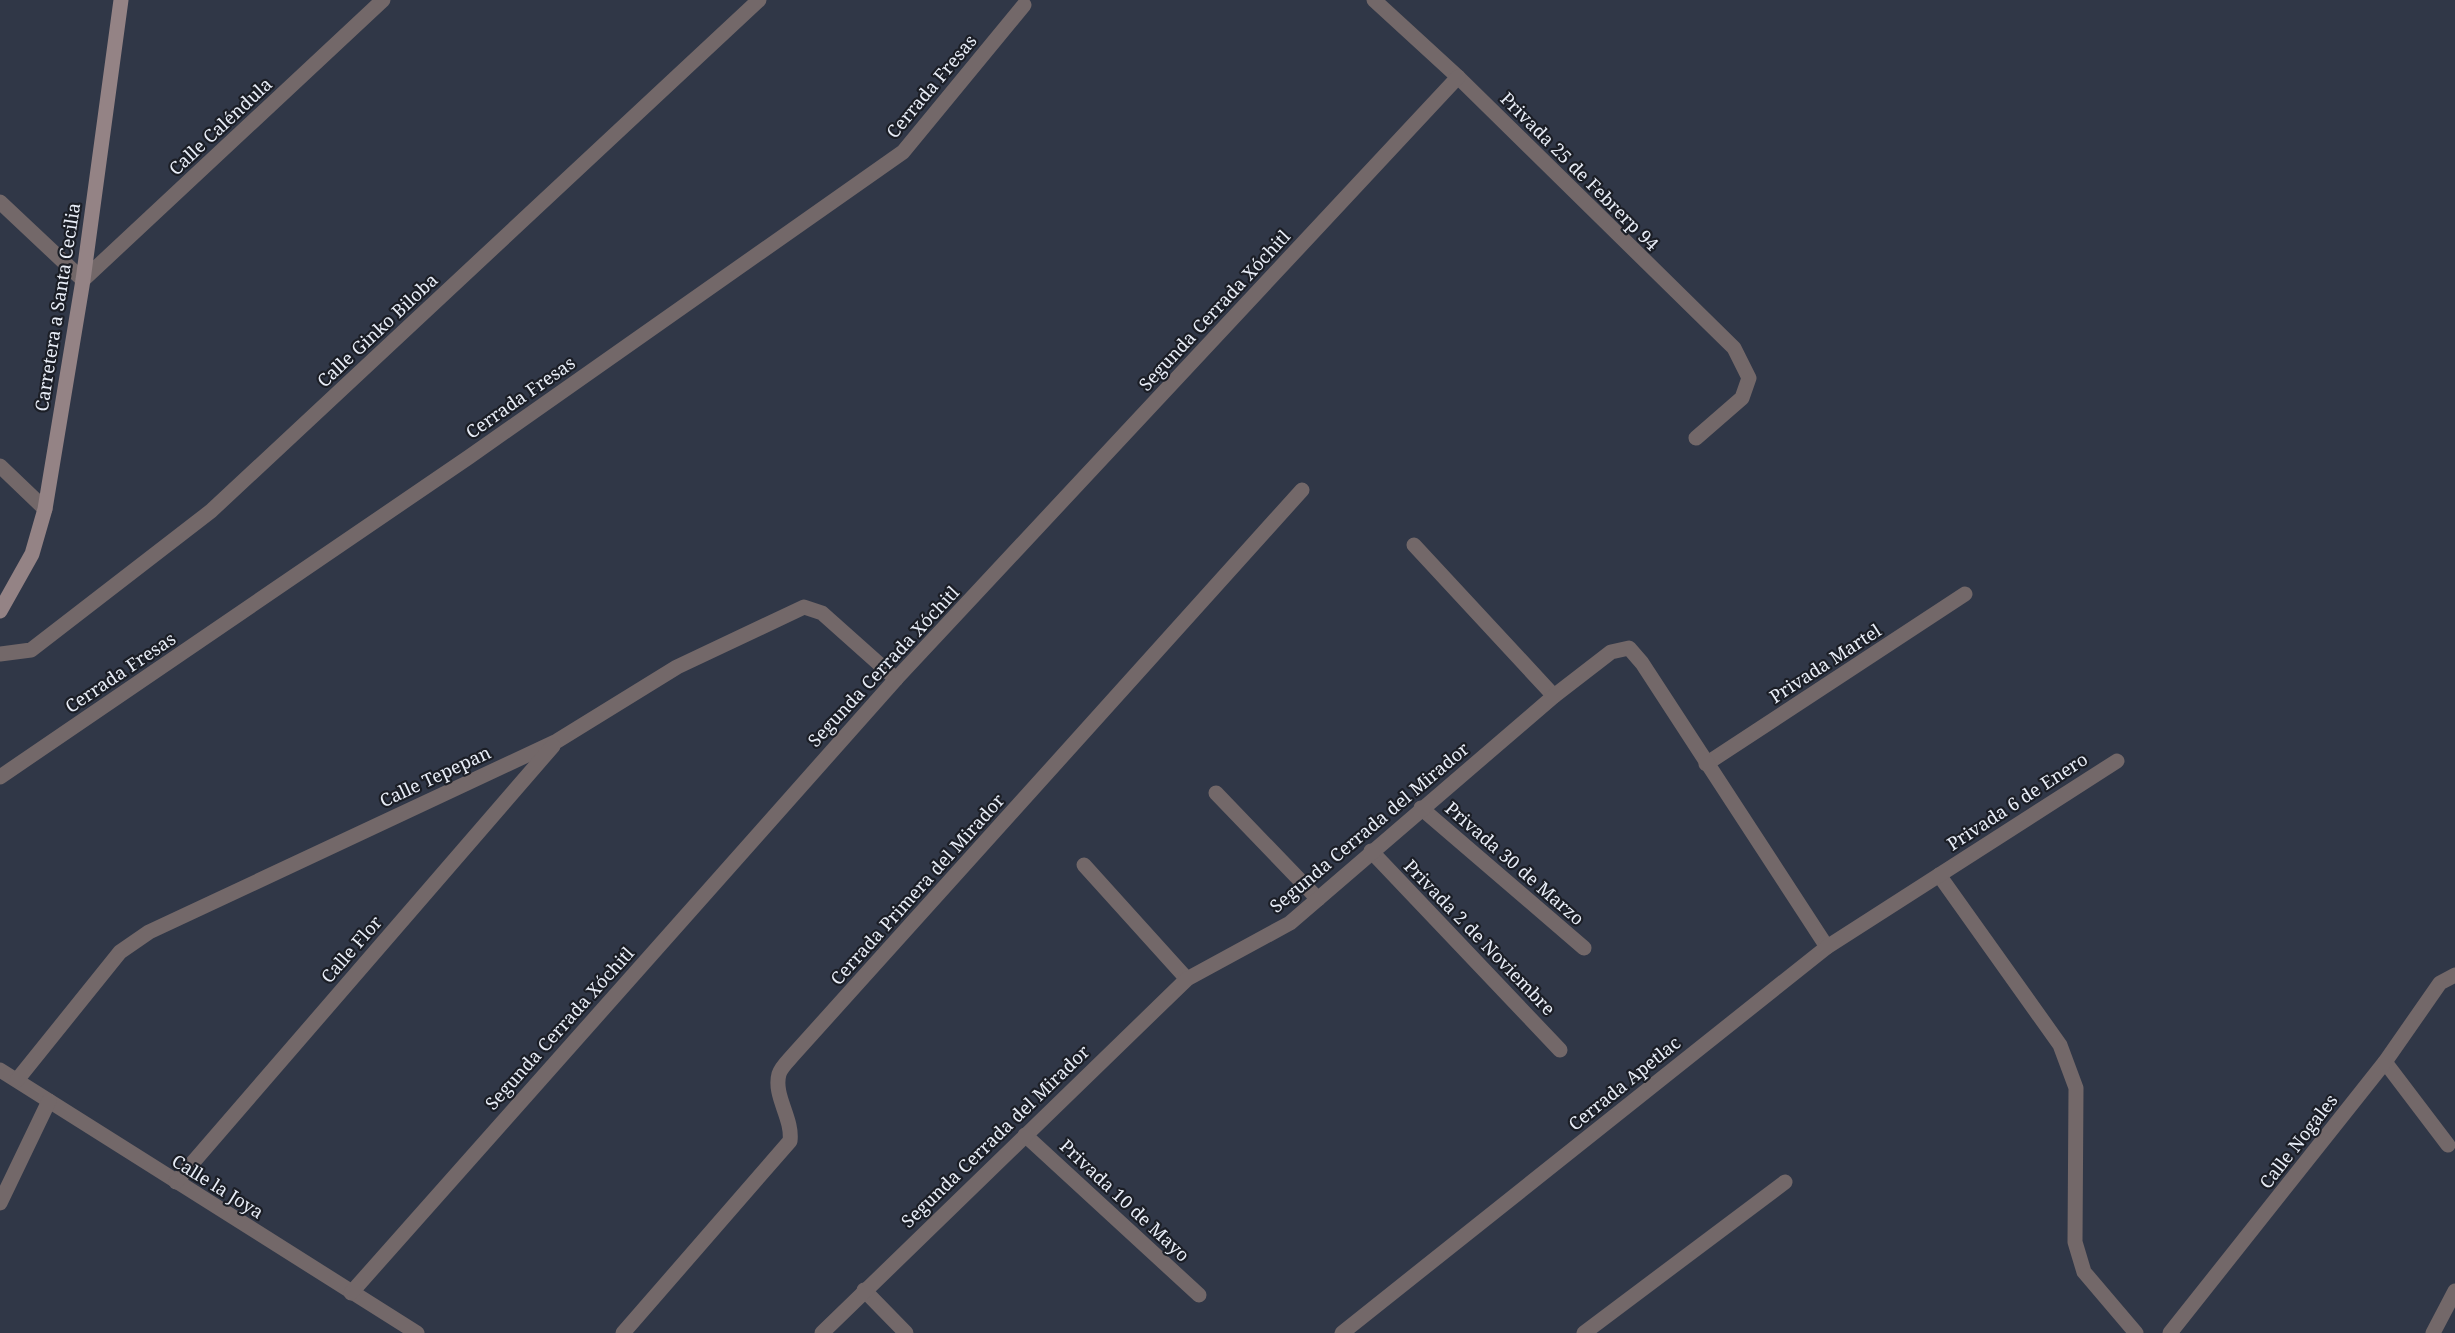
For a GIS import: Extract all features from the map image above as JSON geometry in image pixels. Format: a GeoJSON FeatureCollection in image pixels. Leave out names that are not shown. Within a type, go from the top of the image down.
{"type":"FeatureCollection","features":[{"type":"Feature","properties":{"kind":"main road","name":"Carretera a Santa Cecilia"},"geometry":{"type":"LineString","coordinates":[[0,611],[32,554],[45,509],[83,280],[121,0]]}},
{"type":"Feature","properties":{"kind":"street","name":"Calle Caléndula"},"geometry":{"type":"LineString","coordinates":[[83,280],[383,0]]}},
{"type":"Feature","properties":{"kind":"street","name":"Calle Ginko Biloba"},"geometry":{"type":"LineString","coordinates":[[0,654],[31,650],[212,511],[759,0]]}},
{"type":"Feature","properties":{"kind":"street","name":"Privada 25 de Febrerp 94"},"geometry":{"type":"LineString","coordinates":[[1374,0],[1458,77],[1734,348],[1749,378],[1742,398],[1696,438]]}},
{"type":"Feature","properties":{"kind":"street","name":"Cerrada Fresas"},"geometry":{"type":"LineString","coordinates":[[0,777],[469,457],[903,152],[1024,5]]}},
{"type":"Feature","properties":{"kind":"street","name":"Segunda Cerrada Xóchitl"},"geometry":{"type":"LineString","coordinates":[[351,1293],[896,679],[1458,77]]}},
{"type":"Feature","properties":{"kind":"street"},"geometry":{"type":"LineString","coordinates":[[0,202],[83,280]]}},
{"type":"Feature","properties":{"kind":"street"},"geometry":{"type":"LineString","coordinates":[[0,466],[45,509]]}},
{"type":"Feature","properties":{"kind":"street","name":"Cerrada Primera del Mirador"},"geometry":{"type":"LineString","coordinates":[[623,1333],[790,1141],[791,1129],[778,1088],[780,1073],[794,1054],[1302,490]]}},
{"type":"Feature","properties":{"kind":"street"},"geometry":{"type":"LineString","coordinates":[[1413,545],[1554,696]]}},
{"type":"Feature","properties":{"kind":"street","name":"Privada Martel"},"geometry":{"type":"LineString","coordinates":[[1706,764],[1965,594]]}},
{"type":"Feature","properties":{"kind":"street","name":"Calle Tepepan"},"geometry":{"type":"LineString","coordinates":[[17,1080],[120,952],[149,932],[557,741],[677,667],[804,607],[822,613],[896,679]]}},
{"type":"Feature","properties":{"kind":"street","name":"Segunda Cerrada del Mirador"},"geometry":{"type":"LineString","coordinates":[[822,1333],[1187,980],[1290,923],[1421,808],[1554,696],[1611,652],[1629,648],[1642,663],[1827,947]]}},
{"type":"Feature","properties":{"kind":"street","name":"Calle Flor"},"geometry":{"type":"LineString","coordinates":[[176,1182],[557,741]]}},
{"type":"Feature","properties":{"kind":"street","name":"Privada 6 de Enero"},"geometry":{"type":"LineString","coordinates":[[1939,875],[2117,761]]}},
{"type":"Feature","properties":{"kind":"street"},"geometry":{"type":"LineString","coordinates":[[1216,793],[1318,899]]}},
{"type":"Feature","properties":{"kind":"street","name":"Privada 30 de Marzo"},"geometry":{"type":"LineString","coordinates":[[1421,808],[1584,948]]}},
{"type":"Feature","properties":{"kind":"street","name":"Privada 2 de Noviembre"},"geometry":{"type":"LineString","coordinates":[[1371,851],[1560,1050]]}},
{"type":"Feature","properties":{"kind":"street"},"geometry":{"type":"LineString","coordinates":[[1084,865],[1187,980]]}},
{"type":"Feature","properties":{"kind":"street"},"geometry":{"type":"LineString","coordinates":[[1939,875],[2060,1045],[2076,1088],[2075,1242],[2084,1272],[2136,1333]]}},
{"type":"Feature","properties":{"kind":"street","name":"Cerrada Apetlac"},"geometry":{"type":"LineString","coordinates":[[1342,1333],[1827,947],[1939,875]]}},
{"type":"Feature","properties":{"kind":"street","name":"Calle Nogales"},"geometry":{"type":"LineString","coordinates":[[2170,1333],[2385,1062],[2440,983],[2455,975]]}},
{"type":"Feature","properties":{"kind":"street"},"geometry":{"type":"LineString","coordinates":[[2385,1062],[2448,1145]]}},
{"type":"Feature","properties":{"kind":"street","name":"Calle la Joya"},"geometry":{"type":"LineString","coordinates":[[0,1070],[417,1333]]}},
{"type":"Feature","properties":{"kind":"street"},"geometry":{"type":"LineString","coordinates":[[0,1203],[49,1101]]}},
{"type":"Feature","properties":{"kind":"street","name":"Privada 10 de Mayo"},"geometry":{"type":"LineString","coordinates":[[1025,1135],[1199,1295]]}},
{"type":"Feature","properties":{"kind":"street"},"geometry":{"type":"LineString","coordinates":[[1584,1333],[1785,1182]]}},
{"type":"Feature","properties":{"kind":"street"},"geometry":{"type":"LineString","coordinates":[[864,1290],[906,1333]]}},
{"type":"Feature","properties":{"kind":"street"},"geometry":{"type":"LineString","coordinates":[[2433,1333],[2455,1291]]}}]}
